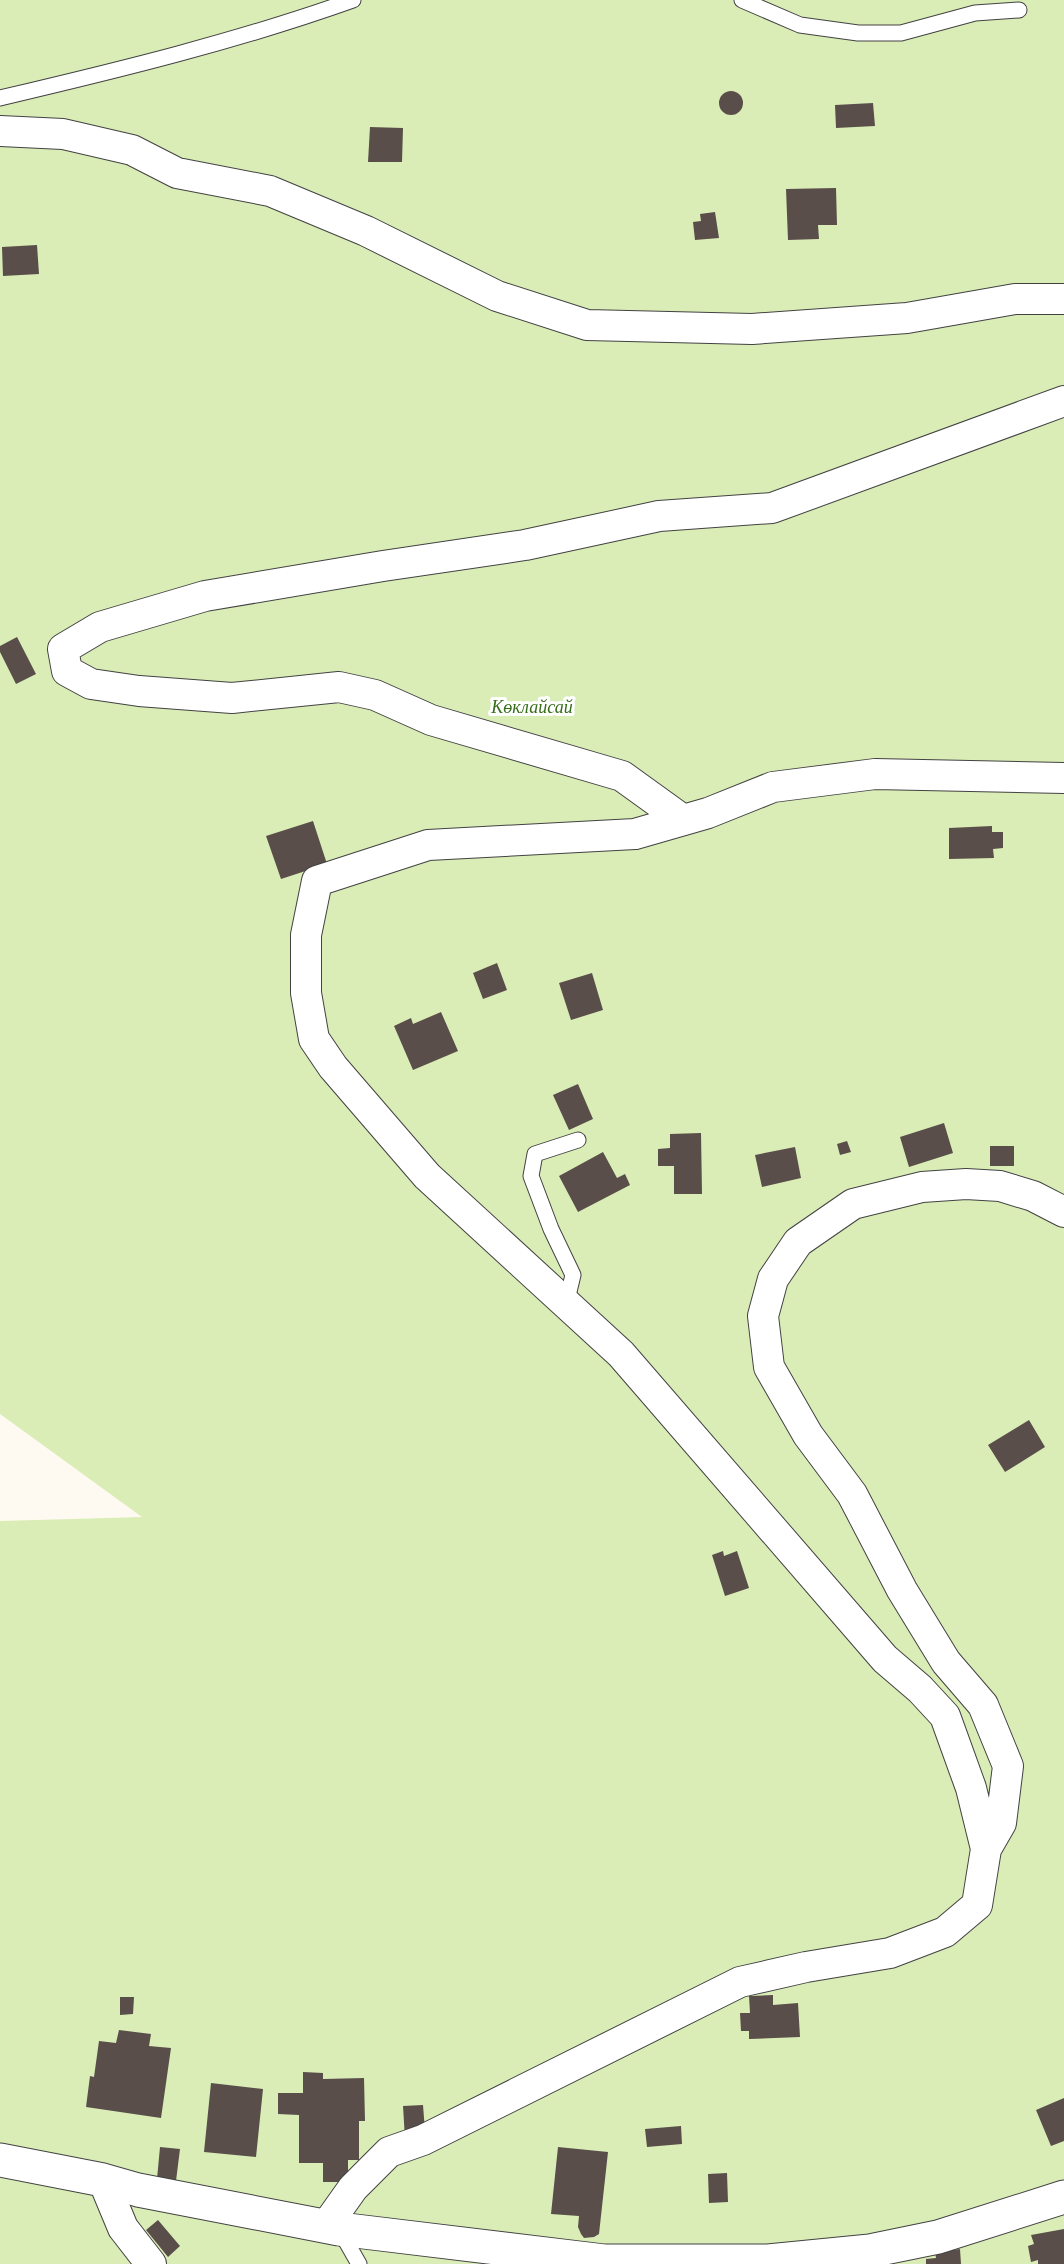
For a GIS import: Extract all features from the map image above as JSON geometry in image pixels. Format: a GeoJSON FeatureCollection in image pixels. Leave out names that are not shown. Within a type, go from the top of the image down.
{"type":"FeatureCollection","features":[{"type":"Feature","properties":{"kind":"street"},"geometry":{"type":"LineString","coordinates":[[0,131],[63,134],[132,150],[177,173],[270,190],[366,231],[497,296],[587,325],[752,329],[907,318],[1015,299],[1064,299]]}},
{"type":"Feature","properties":{"kind":"street"},"geometry":{"type":"LineString","coordinates":[[683,820],[622,777],[430,720],[375,695],[339,687],[232,698],[139,691],[91,684],[66,671],[63,649],[100,627],[205,596],[525,545],[659,516],[772,508],[1064,401]]}},
{"type":"Feature","properties":{"kind":"street"},"geometry":{"type":"LineString","coordinates":[[986,1849],[971,1788],[945,1716],[920,1689],[885,1659],[621,1354],[427,1176],[368,1110],[333,1066],[314,1039],[306,993],[306,935],[317,881],[428,844],[635,834],[708,813],[773,787],[875,774],[1064,778]]}},
{"type":"Feature","properties":{"kind":"street"},"geometry":{"type":"LineString","coordinates":[[332,2228],[353,2188],[389,2152],[423,2140],[740,1982],[806,1967],[890,1953],[945,1932],[976,1905],[986,1849],[1001,1823],[1008,1766],[983,1706],[946,1662],[902,1590],[852,1494],[808,1435],[769,1367],[763,1316],[773,1279],[798,1242],[853,1204],[922,1187],[966,1184],[1000,1186],[1022,1192],[1064,1212]]}},
{"type":"Feature","properties":{"kind":"street"},"geometry":{"type":"LineString","coordinates":[[0,2160],[332,2228],[604,2261],[768,2261],[870,2251],[938,2237],[1064,2197]]}},
{"type":"Feature","properties":{"kind":"street"},"geometry":{"type":"LineString","coordinates":[[103,2180],[123,2228],[151,2264]]}},
{"type":"Feature","properties":{"kind":"lane"},"geometry":{"type":"LineString","coordinates":[[0,98],[134,66],[308,16],[353,0]]}},
{"type":"Feature","properties":{"kind":"lane"},"geometry":{"type":"LineString","coordinates":[[742,0],[800,25],[858,33],[901,33],[975,13],[1018,10]]}},
{"type":"Feature","properties":{"kind":"lane"},"geometry":{"type":"LineString","coordinates":[[566,1304],[573,1275],[551,1229],[531,1176],[535,1154],[578,1140]]}},
{"type":"Feature","properties":{"kind":"lane"},"geometry":{"type":"LineString","coordinates":[[332,2228],[359,2264]]}},
{"type":"Feature","properties":{"kind":"green space","name":"Көклайсай"},"geometry":{"type":"Polygon","coordinates":[[[0,0],[1064,0],[1064,2264],[0,2264],[0,1521],[142,1517],[0,1414],[0,0]]]}},
{"type":"Feature","properties":{"kind":"building"},"geometry":{"type":"Polygon","coordinates":[[[726,91],[736,91],[743,98],[743,108],[736,115],[726,115],[719,108],[719,98],[726,91]]]}},
{"type":"Feature","properties":{"kind":"building"},"geometry":{"type":"Polygon","coordinates":[[[873,103],[875,126],[836,128],[835,105],[873,103]]]}},
{"type":"Feature","properties":{"kind":"building"},"geometry":{"type":"Polygon","coordinates":[[[370,127],[403,128],[402,162],[368,162],[370,127]]]}},
{"type":"Feature","properties":{"kind":"building"},"geometry":{"type":"Polygon","coordinates":[[[836,188],[837,225],[818,225],[819,239],[788,240],[786,189],[836,188]]]}},
{"type":"Feature","properties":{"kind":"building"},"geometry":{"type":"Polygon","coordinates":[[[715,212],[719,238],[695,240],[693,222],[701,221],[700,214],[715,212]]]}},
{"type":"Feature","properties":{"kind":"building"},"geometry":{"type":"Polygon","coordinates":[[[37,245],[39,274],[3,276],[2,247],[37,245]]]}},
{"type":"Feature","properties":{"kind":"building"},"geometry":{"type":"Polygon","coordinates":[[[17,637],[36,674],[16,684],[0,652],[0,646],[17,637]]]}},
{"type":"Feature","properties":{"kind":"building"},"geometry":{"type":"Polygon","coordinates":[[[313,821],[327,864],[281,879],[266,836],[313,821]]]}},
{"type":"Feature","properties":{"kind":"building"},"geometry":{"type":"Polygon","coordinates":[[[992,826],[992,832],[1003,832],[1003,848],[993,849],[994,858],[949,859],[949,828],[992,826]]]}},
{"type":"Feature","properties":{"kind":"building"},"geometry":{"type":"Polygon","coordinates":[[[497,963],[507,990],[483,999],[473,973],[497,963]]]}},
{"type":"Feature","properties":{"kind":"building"},"geometry":{"type":"Polygon","coordinates":[[[592,973],[603,1010],[571,1020],[559,983],[592,973]]]}},
{"type":"Feature","properties":{"kind":"building"},"geometry":{"type":"Polygon","coordinates":[[[441,1012],[458,1051],[413,1070],[394,1026],[411,1018],[413,1024],[441,1012]]]}},
{"type":"Feature","properties":{"kind":"building"},"geometry":{"type":"Polygon","coordinates":[[[578,1084],[593,1119],[569,1130],[553,1095],[578,1084]]]}},
{"type":"Feature","properties":{"kind":"building"},"geometry":{"type":"Polygon","coordinates":[[[944,1123],[953,1153],[909,1167],[900,1137],[944,1123]]]}},
{"type":"Feature","properties":{"kind":"building"},"geometry":{"type":"Polygon","coordinates":[[[701,1133],[702,1194],[674,1194],[674,1166],[658,1166],[658,1149],[670,1148],[670,1134],[701,1133]]]}},
{"type":"Feature","properties":{"kind":"building"},"geometry":{"type":"Polygon","coordinates":[[[847,1141],[851,1152],[840,1155],[837,1144],[847,1141]]]}},
{"type":"Feature","properties":{"kind":"building"},"geometry":{"type":"Polygon","coordinates":[[[990,1146],[1014,1146],[1014,1166],[990,1166],[990,1146]]]}},
{"type":"Feature","properties":{"kind":"building"},"geometry":{"type":"Polygon","coordinates":[[[795,1147],[801,1178],[762,1187],[755,1155],[795,1147]]]}},
{"type":"Feature","properties":{"kind":"building"},"geometry":{"type":"Polygon","coordinates":[[[603,1152],[617,1178],[625,1174],[630,1185],[578,1212],[559,1176],[603,1152]]]}},
{"type":"Feature","properties":{"kind":"building"},"geometry":{"type":"Polygon","coordinates":[[[1029,1420],[1045,1447],[1005,1472],[988,1445],[1029,1420]]]}},
{"type":"Feature","properties":{"kind":"building"},"geometry":{"type":"Polygon","coordinates":[[[723,1551],[724,1556],[737,1551],[749,1588],[725,1596],[712,1555],[723,1551]]]}},
{"type":"Feature","properties":{"kind":"building"},"geometry":{"type":"Polygon","coordinates":[[[773,1995],[773,2005],[798,2003],[800,2037],[749,2039],[749,2031],[741,2031],[740,2013],[750,2013],[749,1996],[773,1995]]]}},
{"type":"Feature","properties":{"kind":"building"},"geometry":{"type":"Polygon","coordinates":[[[120,1997],[134,1997],[133,2014],[120,2015],[120,1997]]]}},
{"type":"Feature","properties":{"kind":"building"},"geometry":{"type":"Polygon","coordinates":[[[119,2030],[151,2034],[149,2046],[171,2048],[161,2118],[86,2107],[90,2076],[94,2077],[99,2041],[116,2043],[119,2030]]]}},
{"type":"Feature","properties":{"kind":"building"},"geometry":{"type":"Polygon","coordinates":[[[303,2072],[323,2073],[323,2079],[364,2078],[365,2121],[359,2121],[359,2160],[348,2160],[348,2182],[323,2182],[323,2163],[299,2163],[299,2115],[278,2114],[278,2093],[303,2093],[303,2072]]]}},
{"type":"Feature","properties":{"kind":"building"},"geometry":{"type":"Polygon","coordinates":[[[211,2083],[263,2089],[256,2157],[204,2152],[211,2083]]]}},
{"type":"Feature","properties":{"kind":"building"},"geometry":{"type":"Polygon","coordinates":[[[1064,2098],[1064,2141],[1051,2146],[1036,2110],[1064,2098]]]}},
{"type":"Feature","properties":{"kind":"building"},"geometry":{"type":"Polygon","coordinates":[[[423,2105],[425,2131],[405,2139],[403,2106],[423,2105]]]}},
{"type":"Feature","properties":{"kind":"building"},"geometry":{"type":"Polygon","coordinates":[[[681,2126],[682,2144],[647,2147],[645,2129],[681,2126]]]}},
{"type":"Feature","properties":{"kind":"building"},"geometry":{"type":"Polygon","coordinates":[[[160,2147],[180,2149],[176,2181],[157,2179],[160,2147]]]}},
{"type":"Feature","properties":{"kind":"building"},"geometry":{"type":"Polygon","coordinates":[[[558,2147],[608,2152],[599,2234],[594,2237],[584,2238],[581,2234],[578,2227],[579,2216],[551,2214],[558,2147]]]}},
{"type":"Feature","properties":{"kind":"building"},"geometry":{"type":"Polygon","coordinates":[[[727,2173],[728,2202],[709,2203],[708,2174],[727,2173]]]}},
{"type":"Feature","properties":{"kind":"building"},"geometry":{"type":"Polygon","coordinates":[[[158,2220],[180,2246],[168,2257],[146,2230],[158,2220]]]}},
{"type":"Feature","properties":{"kind":"building"},"geometry":{"type":"Polygon","coordinates":[[[1064,2229],[1064,2264],[1038,2264],[1038,2260],[1031,2262],[1028,2246],[1034,2244],[1031,2235],[1064,2229]]]}},
{"type":"Feature","properties":{"kind":"building"},"geometry":{"type":"Polygon","coordinates":[[[960,2249],[961,2264],[926,2264],[926,2259],[936,2258],[935,2252],[960,2249]]]}}]}
